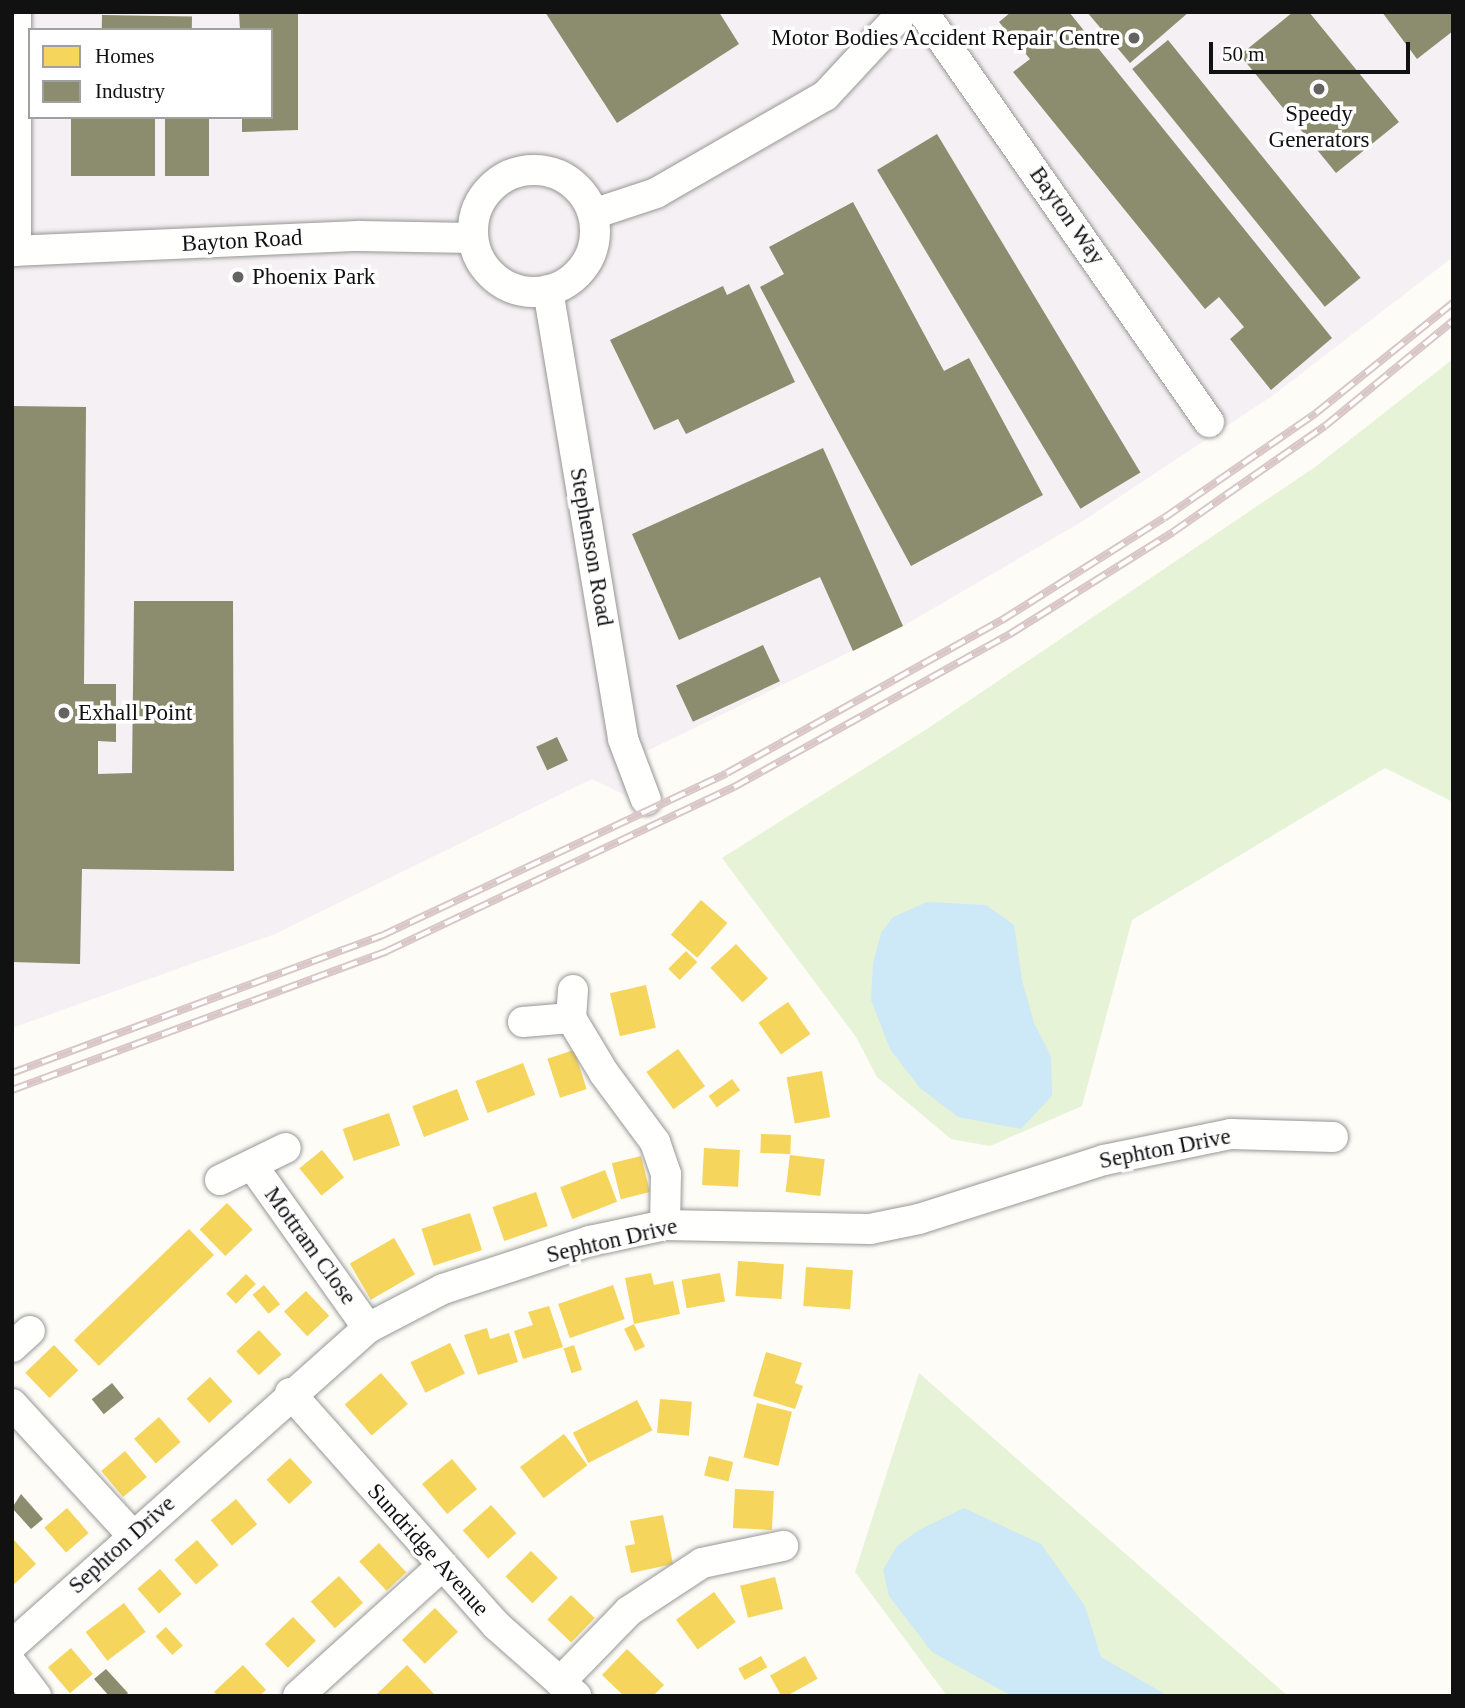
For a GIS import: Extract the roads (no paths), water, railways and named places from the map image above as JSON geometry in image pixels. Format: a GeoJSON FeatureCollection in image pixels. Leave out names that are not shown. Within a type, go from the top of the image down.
{"type":"FeatureCollection","features":[{"type":"Feature","properties":{"kind":"street"},"geometry":{"type":"LineString","coordinates":[[14,251],[16,12]]}},
{"type":"Feature","properties":{"kind":"street"},"geometry":{"type":"LineString","coordinates":[[593,214],[656,193],[825,96],[903,12]]}},
{"type":"Feature","properties":{"kind":"street","name":"Bayton Way"},"geometry":{"type":"LineString","coordinates":[[923,12],[1209,422]]}},
{"type":"Feature","properties":{"kind":"street"},"geometry":{"type":"LineString","coordinates":[[531,169],[552,172],[570,181],[593,214],[595,230],[586,262],[563,285],[548,290],[522,291],[498,281],[481,262],[473,238],[481,199],[494,184],[531,169]]}},
{"type":"Feature","properties":{"kind":"street","name":"Bayton Road"},"geometry":{"type":"LineString","coordinates":[[14,251],[359,236],[473,238]]}},
{"type":"Feature","properties":{"kind":"street","name":"Stephenson Road"},"geometry":{"type":"LineString","coordinates":[[548,290],[623,739],[646,800]]}},
{"type":"Feature","properties":{"kind":"street"},"geometry":{"type":"LineString","coordinates":[[523,1022],[572,1004],[655,1142],[666,1174],[665,1225]]}},
{"type":"Feature","properties":{"kind":"street","name":"Sephton Drive"},"geometry":{"type":"LineString","coordinates":[[12,1645],[290,1394],[368,1328],[443,1289],[590,1241],[665,1225],[870,1229],[919,1219],[1104,1160],[1231,1134],[1334,1137]]}},
{"type":"Feature","properties":{"kind":"street","name":"Mottram Close"},"geometry":{"type":"LineString","coordinates":[[220,1180],[286,1148]]}},
{"type":"Feature","properties":{"kind":"street","name":"Mottram Close"},"geometry":{"type":"LineString","coordinates":[[252,1165],[368,1328]]}},
{"type":"Feature","properties":{"kind":"street","name":"Sundridge Avenue"},"geometry":{"type":"LineString","coordinates":[[290,1394],[441,1567],[497,1626],[568,1689]]}},
{"type":"Feature","properties":{"kind":"street"},"geometry":{"type":"LineString","coordinates":[[12,1404],[132,1535]]}},
{"type":"Feature","properties":{"kind":"street"},"geometry":{"type":"LineString","coordinates":[[568,1689],[629,1611],[702,1563],[783,1546]]}},
{"type":"Feature","properties":{"kind":"street"},"geometry":{"type":"LineString","coordinates":[[298,1696],[441,1567]]}},
{"type":"Feature","properties":{"kind":"street"},"geometry":{"type":"LineString","coordinates":[[12,1664],[36,1696]]}},
{"type":"Feature","properties":{"kind":"water"},"geometry":{"type":"Polygon","coordinates":[[[927,902],[986,905],[1014,925],[1022,980],[1034,1023],[1051,1056],[1052,1096],[1021,1129],[958,1117],[920,1088],[890,1049],[871,1000],[873,963],[881,933],[893,917],[927,902]]]}},
{"type":"Feature","properties":{"kind":"water"},"geometry":{"type":"Polygon","coordinates":[[[964,1508],[1041,1544],[1085,1606],[1101,1657],[1168,1696],[1012,1696],[932,1652],[889,1596],[883,1570],[897,1546],[919,1530],[964,1508]]]}},
{"type":"Feature","properties":{"kind":"railway"},"geometry":{"type":"LineString","coordinates":[[12,1073],[381,936],[727,773],[1002,620],[1164,518],[1316,413],[1453,303]]}},
{"type":"Feature","properties":{"kind":"railway"},"geometry":{"type":"LineString","coordinates":[[12,1090],[387,951],[734,787],[1010,634],[1173,532],[1325,426],[1453,321]]}},
{"type":"Feature","properties":{"kind":"place","name":"Motor Bodies Accident Repair Centre"},"geometry":{"type":"Point","coordinates":[1134,38]}},
{"type":"Feature","properties":{"kind":"place","name":"Speedy Generators"},"geometry":{"type":"Point","coordinates":[1319,89]}},
{"type":"Feature","properties":{"kind":"place","name":"Phoenix Park"},"geometry":{"type":"Point","coordinates":[238,277]}},
{"type":"Feature","properties":{"kind":"place","name":"Exhall Point"},"geometry":{"type":"Point","coordinates":[64,713]}}]}
